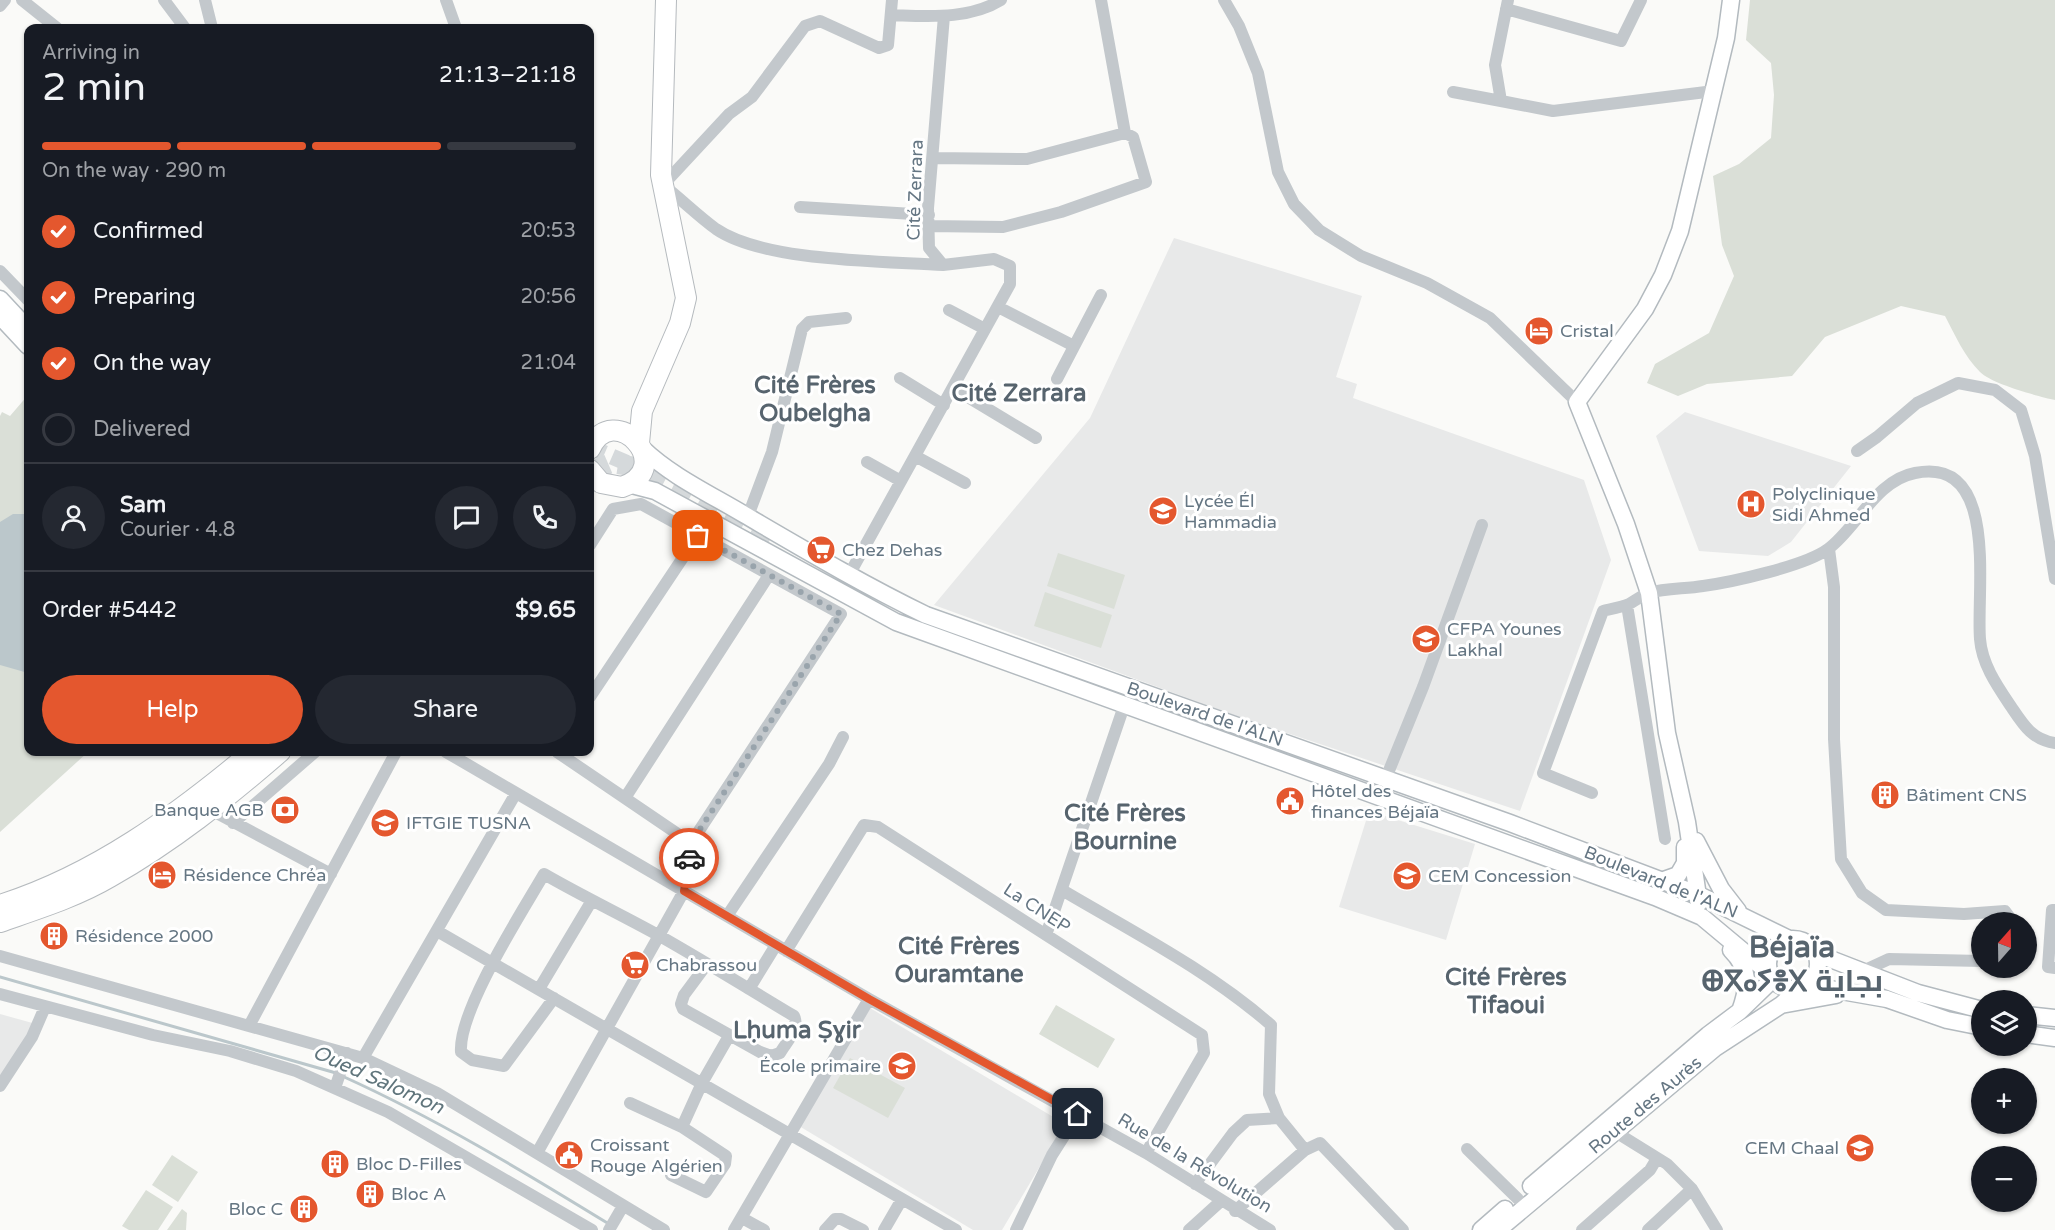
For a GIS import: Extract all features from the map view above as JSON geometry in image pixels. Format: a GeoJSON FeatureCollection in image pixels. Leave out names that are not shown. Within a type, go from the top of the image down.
{"type":"FeatureCollection","features":[{"type":"Feature","properties":{"kind":"main road"},"geometry":{"type":"LineString","coordinates":[[600,437],[636,420],[642,411],[680,323],[686,298],[663,185],[660,138],[666,0]]}},
{"type":"Feature","properties":{"kind":"main road"},"geometry":{"type":"LineString","coordinates":[[1731,0],[1726,38],[1680,231],[1664,275],[1645,309],[1577,402],[1626,524],[1649,593],[1667,733],[1687,822],[1702,917],[1744,966],[1747,989],[1740,1011]]}},
{"type":"Feature","properties":{"kind":"main road"},"geometry":{"type":"LineString","coordinates":[[0,300],[24,325]]}},
{"type":"Feature","properties":{"kind":"main road"},"geometry":{"type":"LineString","coordinates":[[0,316],[24,342]]}},
{"type":"Feature","properties":{"kind":"main road"},"geometry":{"type":"LineString","coordinates":[[594,480],[614,487],[628,484],[642,469],[640,445],[642,411]]}},
{"type":"Feature","properties":{"kind":"main road"},"geometry":{"type":"LineString","coordinates":[[600,437],[630,435],[640,445]]}},
{"type":"Feature","properties":{"kind":"main road","name":"Boulevard de l'ALN"},"geometry":{"type":"LineString","coordinates":[[640,445],[672,472],[849,575],[926,615],[1386,778],[1661,880],[1697,894],[1789,939]]}},
{"type":"Feature","properties":{"kind":"main road","name":"Boulevard de l'ALN"},"geometry":{"type":"LineString","coordinates":[[628,484],[654,491],[896,622],[1124,706],[1496,838],[1702,917],[1770,976]]}},
{"type":"Feature","properties":{"kind":"main road"},"geometry":{"type":"LineString","coordinates":[[0,905],[60,881],[141,836],[207,790],[247,756]]}},
{"type":"Feature","properties":{"kind":"main road"},"geometry":{"type":"LineString","coordinates":[[0,922],[64,899],[110,878],[211,810],[275,756]]}},
{"type":"Feature","properties":{"kind":"main road"},"geometry":{"type":"LineString","coordinates":[[1661,880],[1677,875],[1685,863],[1687,822]]}},
{"type":"Feature","properties":{"kind":"main road"},"geometry":{"type":"LineString","coordinates":[[1687,822],[1706,864],[1740,914]]}},
{"type":"Feature","properties":{"kind":"main road"},"geometry":{"type":"LineString","coordinates":[[1803,987],[1816,974],[1818,960],[1815,953],[1804,942],[1789,939],[1781,942],[1769,955],[1770,976],[1785,988],[1803,987],[1887,999],[1947,1020],[1971,1025]]}},
{"type":"Feature","properties":{"kind":"main road"},"geometry":{"type":"LineString","coordinates":[[1815,953],[1918,993],[1971,1007]]}},
{"type":"Feature","properties":{"kind":"main road","name":"Route des Aurès"},"geometry":{"type":"LineString","coordinates":[[1498,1230],[1708,1035],[1740,1011],[1770,976]]}},
{"type":"Feature","properties":{"kind":"main road","name":"Route des Aurès"},"geometry":{"type":"LineString","coordinates":[[1481,1230],[1608,1127],[1714,1048],[1780,1005],[1803,987]]}},
{"type":"Feature","properties":{"kind":"main road"},"geometry":{"type":"LineString","coordinates":[[1780,1005],[1855,993]]}},
{"type":"Feature","properties":{"kind":"main road"},"geometry":{"type":"LineString","coordinates":[[2037,1016],[2055,1018]]}},
{"type":"Feature","properties":{"kind":"main road"},"geometry":{"type":"LineString","coordinates":[[2037,1036],[2055,1038]]}},
{"type":"Feature","properties":{"kind":"street"},"geometry":{"type":"LineString","coordinates":[[0,6],[4,0]]}},
{"type":"Feature","properties":{"kind":"street"},"geometry":{"type":"LineString","coordinates":[[22,0],[52,24]]}},
{"type":"Feature","properties":{"kind":"street"},"geometry":{"type":"LineString","coordinates":[[164,0],[182,24]]}},
{"type":"Feature","properties":{"kind":"street"},"geometry":{"type":"LineString","coordinates":[[204,0],[211,24]]}},
{"type":"Feature","properties":{"kind":"street"},"geometry":{"type":"LineString","coordinates":[[446,0],[455,24]]}},
{"type":"Feature","properties":{"kind":"street"},"geometry":{"type":"LineString","coordinates":[[849,575],[1010,285],[1010,266],[994,259],[943,265],[813,256],[743,241],[718,230],[663,185],[729,114],[752,97],[805,26],[820,21],[879,48],[888,45],[889,5],[944,16],[992,5],[1001,0]]}},
{"type":"Feature","properties":{"kind":"street"},"geometry":{"type":"LineString","coordinates":[[1101,0],[1125,133]]}},
{"type":"Feature","properties":{"kind":"street"},"geometry":{"type":"LineString","coordinates":[[1224,0],[1239,26],[1258,73],[1278,172],[1294,204],[1319,230],[1361,256],[1427,283],[1490,318],[1577,402]]}},
{"type":"Feature","properties":{"kind":"street"},"geometry":{"type":"LineString","coordinates":[[1502,101],[1495,65],[1507,4],[1621,41],[1641,0]]}},
{"type":"Feature","properties":{"kind":"street","name":"Cité Zerrara"},"geometry":{"type":"LineString","coordinates":[[943,265],[929,248],[929,221],[944,16]]}},
{"type":"Feature","properties":{"kind":"street"},"geometry":{"type":"LineString","coordinates":[[1453,92],[1553,111],[1714,91]]}},
{"type":"Feature","properties":{"kind":"street"},"geometry":{"type":"LineString","coordinates":[[800,207],[1004,227],[1060,212],[1146,182],[1133,137],[1125,133],[1027,159],[933,158]]}},
{"type":"Feature","properties":{"kind":"street"},"geometry":{"type":"LineString","coordinates":[[0,271],[24,296]]}},
{"type":"Feature","properties":{"kind":"street"},"geometry":{"type":"LineString","coordinates":[[1057,379],[1101,295]]}},
{"type":"Feature","properties":{"kind":"street"},"geometry":{"type":"LineString","coordinates":[[998,307],[1074,346]]}},
{"type":"Feature","properties":{"kind":"street"},"geometry":{"type":"LineString","coordinates":[[949,310],[985,329]]}},
{"type":"Feature","properties":{"kind":"street"},"geometry":{"type":"LineString","coordinates":[[748,516],[772,452],[802,329],[815,320],[846,318]]}},
{"type":"Feature","properties":{"kind":"street"},"geometry":{"type":"LineString","coordinates":[[900,378],[944,405]]}},
{"type":"Feature","properties":{"kind":"street"},"geometry":{"type":"LineString","coordinates":[[1857,451],[1917,403],[1958,383],[1995,390],[2021,410],[2025,422],[2043,498],[2055,579]]}},
{"type":"Feature","properties":{"kind":"street"},"geometry":{"type":"LineString","coordinates":[[953,388],[1036,438]]}},
{"type":"Feature","properties":{"kind":"street"},"geometry":{"type":"LineString","coordinates":[[915,456],[965,483]]}},
{"type":"Feature","properties":{"kind":"street"},"geometry":{"type":"LineString","coordinates":[[867,462],[901,481]]}},
{"type":"Feature","properties":{"kind":"street"},"geometry":{"type":"LineString","coordinates":[[1592,793],[1543,773],[1603,611],[1627,605],[1649,593],[1705,586],[1755,576],[1828,549],[1881,491],[1913,473],[1939,471],[1958,481],[1972,501],[1979,533],[1980,641],[1989,673],[2019,719],[2036,739],[2055,743]]}},
{"type":"Feature","properties":{"kind":"street"},"geometry":{"type":"LineString","coordinates":[[594,539],[613,509],[641,504],[841,614]]}},
{"type":"Feature","properties":{"kind":"street"},"geometry":{"type":"LineString","coordinates":[[1386,778],[1423,687],[1482,525]]}},
{"type":"Feature","properties":{"kind":"street"},"geometry":{"type":"LineString","coordinates":[[594,691],[698,536]]}},
{"type":"Feature","properties":{"kind":"street"},"geometry":{"type":"LineString","coordinates":[[1828,549],[1834,587],[1834,739],[1841,859],[1862,893],[1886,910],[1971,913]]}},
{"type":"Feature","properties":{"kind":"street"},"geometry":{"type":"LineString","coordinates":[[625,798],[769,575]]}},
{"type":"Feature","properties":{"kind":"street"},"geometry":{"type":"LineString","coordinates":[[537,1153],[684,891],[691,843],[852,599]]}},
{"type":"Feature","properties":{"kind":"street"},"geometry":{"type":"LineString","coordinates":[[1627,605],[1665,839]]}},
{"type":"Feature","properties":{"kind":"street"},"geometry":{"type":"LineString","coordinates":[[1046,935],[1124,706]]}},
{"type":"Feature","properties":{"kind":"street"},"geometry":{"type":"LineString","coordinates":[[727,916],[829,764],[843,737]]}},
{"type":"Feature","properties":{"kind":"street"},"geometry":{"type":"LineString","coordinates":[[233,823],[310,756]]}},
{"type":"Feature","properties":{"kind":"street"},"geometry":{"type":"LineString","coordinates":[[249,1026],[394,756]]}},
{"type":"Feature","properties":{"kind":"street","name":"Rue de la Révolution"},"geometry":{"type":"LineString","coordinates":[[453,756],[869,999],[1146,1153],[1270,1230]]}},
{"type":"Feature","properties":{"kind":"street"},"geometry":{"type":"LineString","coordinates":[[563,756],[691,843]]}},
{"type":"Feature","properties":{"kind":"street"},"geometry":{"type":"LineString","coordinates":[[363,1058],[516,793]]}},
{"type":"Feature","properties":{"kind":"street"},"geometry":{"type":"LineString","coordinates":[[211,810],[331,874]]}},
{"type":"Feature","properties":{"kind":"street","name":"La CNEP"},"geometry":{"type":"LineString","coordinates":[[781,948],[864,825],[878,827],[1202,1035],[1204,1053],[1146,1153]]}},
{"type":"Feature","properties":{"kind":"street"},"geometry":{"type":"LineString","coordinates":[[554,998],[504,1066],[471,1060],[461,1052],[460,1038],[492,963],[544,874],[591,902],[659,936],[794,1016],[797,1023],[796,1029],[780,1053],[771,1056],[688,1013],[681,1004],[706,964]]}},
{"type":"Feature","properties":{"kind":"street"},"geometry":{"type":"LineString","coordinates":[[1062,890],[1195,968],[1241,999],[1271,1025],[1269,1094],[1279,1118],[1305,1150]]}},
{"type":"Feature","properties":{"kind":"street"},"geometry":{"type":"LineString","coordinates":[[539,989],[591,902]]}},
{"type":"Feature","properties":{"kind":"street"},"geometry":{"type":"LineString","coordinates":[[2055,910],[2052,910],[2048,968],[2055,968]]}},
{"type":"Feature","properties":{"kind":"street"},"geometry":{"type":"LineString","coordinates":[[437,931],[956,1230]]}},
{"type":"Feature","properties":{"kind":"street"},"geometry":{"type":"LineString","coordinates":[[748,989],[781,948]]}},
{"type":"Feature","properties":{"kind":"street"},"geometry":{"type":"LineString","coordinates":[[0,950],[5,958],[249,1026],[346,1057],[363,1058],[437,1093],[537,1153],[621,1208],[664,1230]]}},
{"type":"Feature","properties":{"kind":"street"},"geometry":{"type":"LineString","coordinates":[[1863,971],[1889,958],[1971,961]]}},
{"type":"Feature","properties":{"kind":"street"},"geometry":{"type":"LineString","coordinates":[[0,994],[230,1051],[336,1086],[388,1112],[592,1230]]}},
{"type":"Feature","properties":{"kind":"street"},"geometry":{"type":"LineString","coordinates":[[734,1230],[869,999]]}},
{"type":"Feature","properties":{"kind":"street"},"geometry":{"type":"LineString","coordinates":[[0,1086],[32,1037],[45,1007]]}},
{"type":"Feature","properties":{"kind":"street"},"geometry":{"type":"LineString","coordinates":[[682,1127],[702,1083],[729,1036]]}},
{"type":"Feature","properties":{"kind":"street"},"geometry":{"type":"LineString","coordinates":[[336,1086],[346,1057]]}},
{"type":"Feature","properties":{"kind":"street"},"geometry":{"type":"LineString","coordinates":[[630,1103],[682,1127],[726,1156],[725,1164],[706,1192],[671,1175]]}},
{"type":"Feature","properties":{"kind":"street"},"geometry":{"type":"LineString","coordinates":[[1016,1230],[1052,1155],[1078,1114]]}},
{"type":"Feature","properties":{"kind":"street"},"geometry":{"type":"LineString","coordinates":[[1195,1184],[1233,1133],[1247,1119],[1279,1118]]}},
{"type":"Feature","properties":{"kind":"street"},"geometry":{"type":"LineString","coordinates":[[1608,1127],[1656,1160],[1667,1164],[1692,1189],[1718,1230]]}},
{"type":"Feature","properties":{"kind":"street"},"geometry":{"type":"LineString","coordinates":[[1235,1210],[1305,1150],[1320,1143],[1403,1230]]}},
{"type":"Feature","properties":{"kind":"street"},"geometry":{"type":"LineString","coordinates":[[1467,1149],[1518,1198]]}},
{"type":"Feature","properties":{"kind":"street"},"geometry":{"type":"LineString","coordinates":[[1582,1230],[1650,1170],[1656,1160]]}},
{"type":"Feature","properties":{"kind":"street"},"geometry":{"type":"LineString","coordinates":[[1648,1230],[1692,1189]]}},
{"type":"Feature","properties":{"kind":"street"},"geometry":{"type":"LineString","coordinates":[[884,1230],[902,1199]]}},
{"type":"Feature","properties":{"kind":"street"},"geometry":{"type":"LineString","coordinates":[[1189,1230],[1221,1201]]}},
{"type":"Feature","properties":{"kind":"street"},"geometry":{"type":"LineString","coordinates":[[609,1230],[621,1208]]}},
{"type":"Feature","properties":{"kind":"street"},"geometry":{"type":"LineString","coordinates":[[742,1218],[764,1230]]}},
{"type":"Feature","properties":{"kind":"street"},"geometry":{"type":"LineString","coordinates":[[825,1230],[835,1219],[841,1219],[863,1230]]}},
{"type":"Feature","properties":{"kind":"shaded area"},"geometry":{"type":"Polygon","coordinates":[[[1750,0],[2055,0],[2055,400],[1994,381],[1980,372],[1969,359],[1945,316],[1901,306],[1825,337],[1792,376],[1707,384],[1678,396],[1647,383],[1655,364],[1709,333],[1734,276],[1722,245],[1713,176],[1739,164],[1771,138],[1774,95],[1771,63],[1746,40],[1750,0]]]}},
{"type":"Feature","properties":{"kind":"shaded area"},"geometry":{"type":"Polygon","coordinates":[[[1174,238],[1362,296],[1336,377],[1357,384],[1353,398],[1584,480],[1611,560],[1520,811],[1242,718],[934,605],[1090,418],[1174,238]]]}},
{"type":"Feature","properties":{"kind":"shaded area"},"geometry":{"type":"Polygon","coordinates":[[[24,400],[24,756],[84,756],[0,832],[0,416],[2,412],[10,416],[24,400]]]}},
{"type":"Feature","properties":{"kind":"shaded area","name":"Polyclinique Sidi Ahmed"},"geometry":{"type":"Polygon","coordinates":[[[1685,412],[1851,466],[1791,542],[1768,556],[1699,551],[1656,436],[1685,412]]]}},
{"type":"Feature","properties":{"kind":"shaded area"},"geometry":{"type":"Polygon","coordinates":[[[13,514],[24,514],[24,672],[0,665],[0,522],[13,514]]]}},
{"type":"Feature","properties":{"kind":"shaded area"},"geometry":{"type":"Polygon","coordinates":[[[1058,553],[1125,575],[1114,609],[1047,586],[1058,553]]]}},
{"type":"Feature","properties":{"kind":"shaded area"},"geometry":{"type":"Polygon","coordinates":[[[1045,592],[1112,615],[1101,648],[1034,626],[1045,592]]]}},
{"type":"Feature","properties":{"kind":"shaded area","name":"CEM Concession"},"geometry":{"type":"Polygon","coordinates":[[[1369,811],[1475,844],[1446,940],[1339,907],[1369,811]]]}},
{"type":"Feature","properties":{"kind":"shaded area"},"geometry":{"type":"Polygon","coordinates":[[[1056,1005],[1115,1039],[1098,1068],[1039,1034],[1056,1005]]]}},
{"type":"Feature","properties":{"kind":"shaded area","name":"École primaire"},"geometry":{"type":"Polygon","coordinates":[[[870,1008],[1065,1124],[1002,1230],[973,1230],[799,1126],[870,1008]]]}},
{"type":"Feature","properties":{"kind":"shaded area"},"geometry":{"type":"Polygon","coordinates":[[[0,1014],[36,1024],[0,1078],[0,1014]]]}},
{"type":"Feature","properties":{"kind":"shaded area"},"geometry":{"type":"Polygon","coordinates":[[[850,1058],[905,1088],[888,1118],[833,1088],[850,1058]]]}},
{"type":"Feature","properties":{"kind":"shaded area"},"geometry":{"type":"Polygon","coordinates":[[[172,1155],[198,1172],[178,1202],[152,1185],[172,1155]]]}},
{"type":"Feature","properties":{"kind":"shaded area"},"geometry":{"type":"Polygon","coordinates":[[[146,1190],[173,1207],[158,1230],[129,1230],[122,1226],[146,1190]]]}},
{"type":"Feature","properties":{"kind":"shaded area"},"geometry":{"type":"Polygon","coordinates":[[[182,1209],[187,1213],[186,1230],[167,1230],[182,1209]]]}},
{"type":"Feature","properties":{"kind":"waterway","name":"Oued Salomon"},"geometry":{"type":"LineString","coordinates":[[0,977],[336,1073]]}},
{"type":"Feature","properties":{"kind":"waterway","name":"Oued Salomon"},"geometry":{"type":"LineString","coordinates":[[342,1076],[444,1127],[609,1224]]}},
{"type":"Feature","properties":{"kind":"tunnel"},"geometry":{"type":"LineString","coordinates":[[594,449],[636,467]]}},
{"type":"Feature","properties":{"kind":"tunnel"},"geometry":{"type":"LineString","coordinates":[[594,470],[611,463],[636,467],[756,531],[776,538]]}},
{"type":"Feature","properties":{"kind":"way so far"},"geometry":{"type":"LineString","coordinates":[[689,858],[691,843],[841,614],[698,536]]}},
{"type":"Feature","properties":{"kind":"place","name":"Cristal"},"geometry":{"type":"Point","coordinates":[1539,331]}},
{"type":"Feature","properties":{"kind":"place","name":"Polyclinique Sidi Ahmed"},"geometry":{"type":"Point","coordinates":[1751,504]}},
{"type":"Feature","properties":{"kind":"place","name":"Lycée Él Hammadia"},"geometry":{"type":"Point","coordinates":[1163,511]}},
{"type":"Feature","properties":{"kind":"place","name":"Chez Dehas"},"geometry":{"type":"Point","coordinates":[821,550]}},
{"type":"Feature","properties":{"kind":"place","name":"CFPA Younes Lakhal"},"geometry":{"type":"Point","coordinates":[1426,639]}},
{"type":"Feature","properties":{"kind":"place","name":"Bâtiment CNS"},"geometry":{"type":"Point","coordinates":[1885,795]}},
{"type":"Feature","properties":{"kind":"place","name":"Hôtel des finances Béjaïa"},"geometry":{"type":"Point","coordinates":[1290,801]}},
{"type":"Feature","properties":{"kind":"place","name":"Banque AGB"},"geometry":{"type":"Point","coordinates":[285,810]}},
{"type":"Feature","properties":{"kind":"place","name":"IFTGIE TUSNA"},"geometry":{"type":"Point","coordinates":[385,823]}},
{"type":"Feature","properties":{"kind":"place","name":"Résidence Chréa"},"geometry":{"type":"Point","coordinates":[162,875]}},
{"type":"Feature","properties":{"kind":"place","name":"CEM Concession"},"geometry":{"type":"Point","coordinates":[1407,876]}},
{"type":"Feature","properties":{"kind":"place","name":"Résidence 2000"},"geometry":{"type":"Point","coordinates":[54,936]}},
{"type":"Feature","properties":{"kind":"place","name":"Chabrassou"},"geometry":{"type":"Point","coordinates":[635,965]}},
{"type":"Feature","properties":{"kind":"place","name":"École primaire"},"geometry":{"type":"Point","coordinates":[902,1066]}},
{"type":"Feature","properties":{"kind":"place","name":"CEM Chaal"},"geometry":{"type":"Point","coordinates":[1860,1148]}},
{"type":"Feature","properties":{"kind":"place","name":"Croissant Rouge Algérien"},"geometry":{"type":"Point","coordinates":[569,1155]}},
{"type":"Feature","properties":{"kind":"place","name":"Bloc D-Filles"},"geometry":{"type":"Point","coordinates":[335,1164]}},
{"type":"Feature","properties":{"kind":"place","name":"Bloc A"},"geometry":{"type":"Point","coordinates":[370,1194]}},
{"type":"Feature","properties":{"kind":"place","name":"Bloc C"},"geometry":{"type":"Point","coordinates":[304,1209]}},
{"type":"Feature","properties":{"kind":"district","name":"Cité Zerrara"},"geometry":{"type":"Point","coordinates":[1019,393]}},
{"type":"Feature","properties":{"kind":"district","name":"Cité Frères Oubelgha"},"geometry":{"type":"Point","coordinates":[815,399]}},
{"type":"Feature","properties":{"kind":"district","name":"Cité Frères Bournine"},"geometry":{"type":"Point","coordinates":[1125,827]}},
{"type":"Feature","properties":{"kind":"district","name":"Cité Frères Ouramtane"},"geometry":{"type":"Point","coordinates":[959,960]}},
{"type":"Feature","properties":{"kind":"district","name":"Béjaïa ⴲⴳⴰⵢⴻⵝ بجاية"},"geometry":{"type":"Point","coordinates":[1792,964]}},
{"type":"Feature","properties":{"kind":"district","name":"Cité Frères Tifaoui"},"geometry":{"type":"Point","coordinates":[1506,991]}},
{"type":"Feature","properties":{"kind":"district","name":"Lḥuma Ṣɣir"},"geometry":{"type":"Point","coordinates":[797,1030]}},
{"type":"Feature","properties":{"kind":"route"},"geometry":{"type":"LineString","coordinates":[[689,858],[684,891],[869,999],[1078,1114]]}}]}
